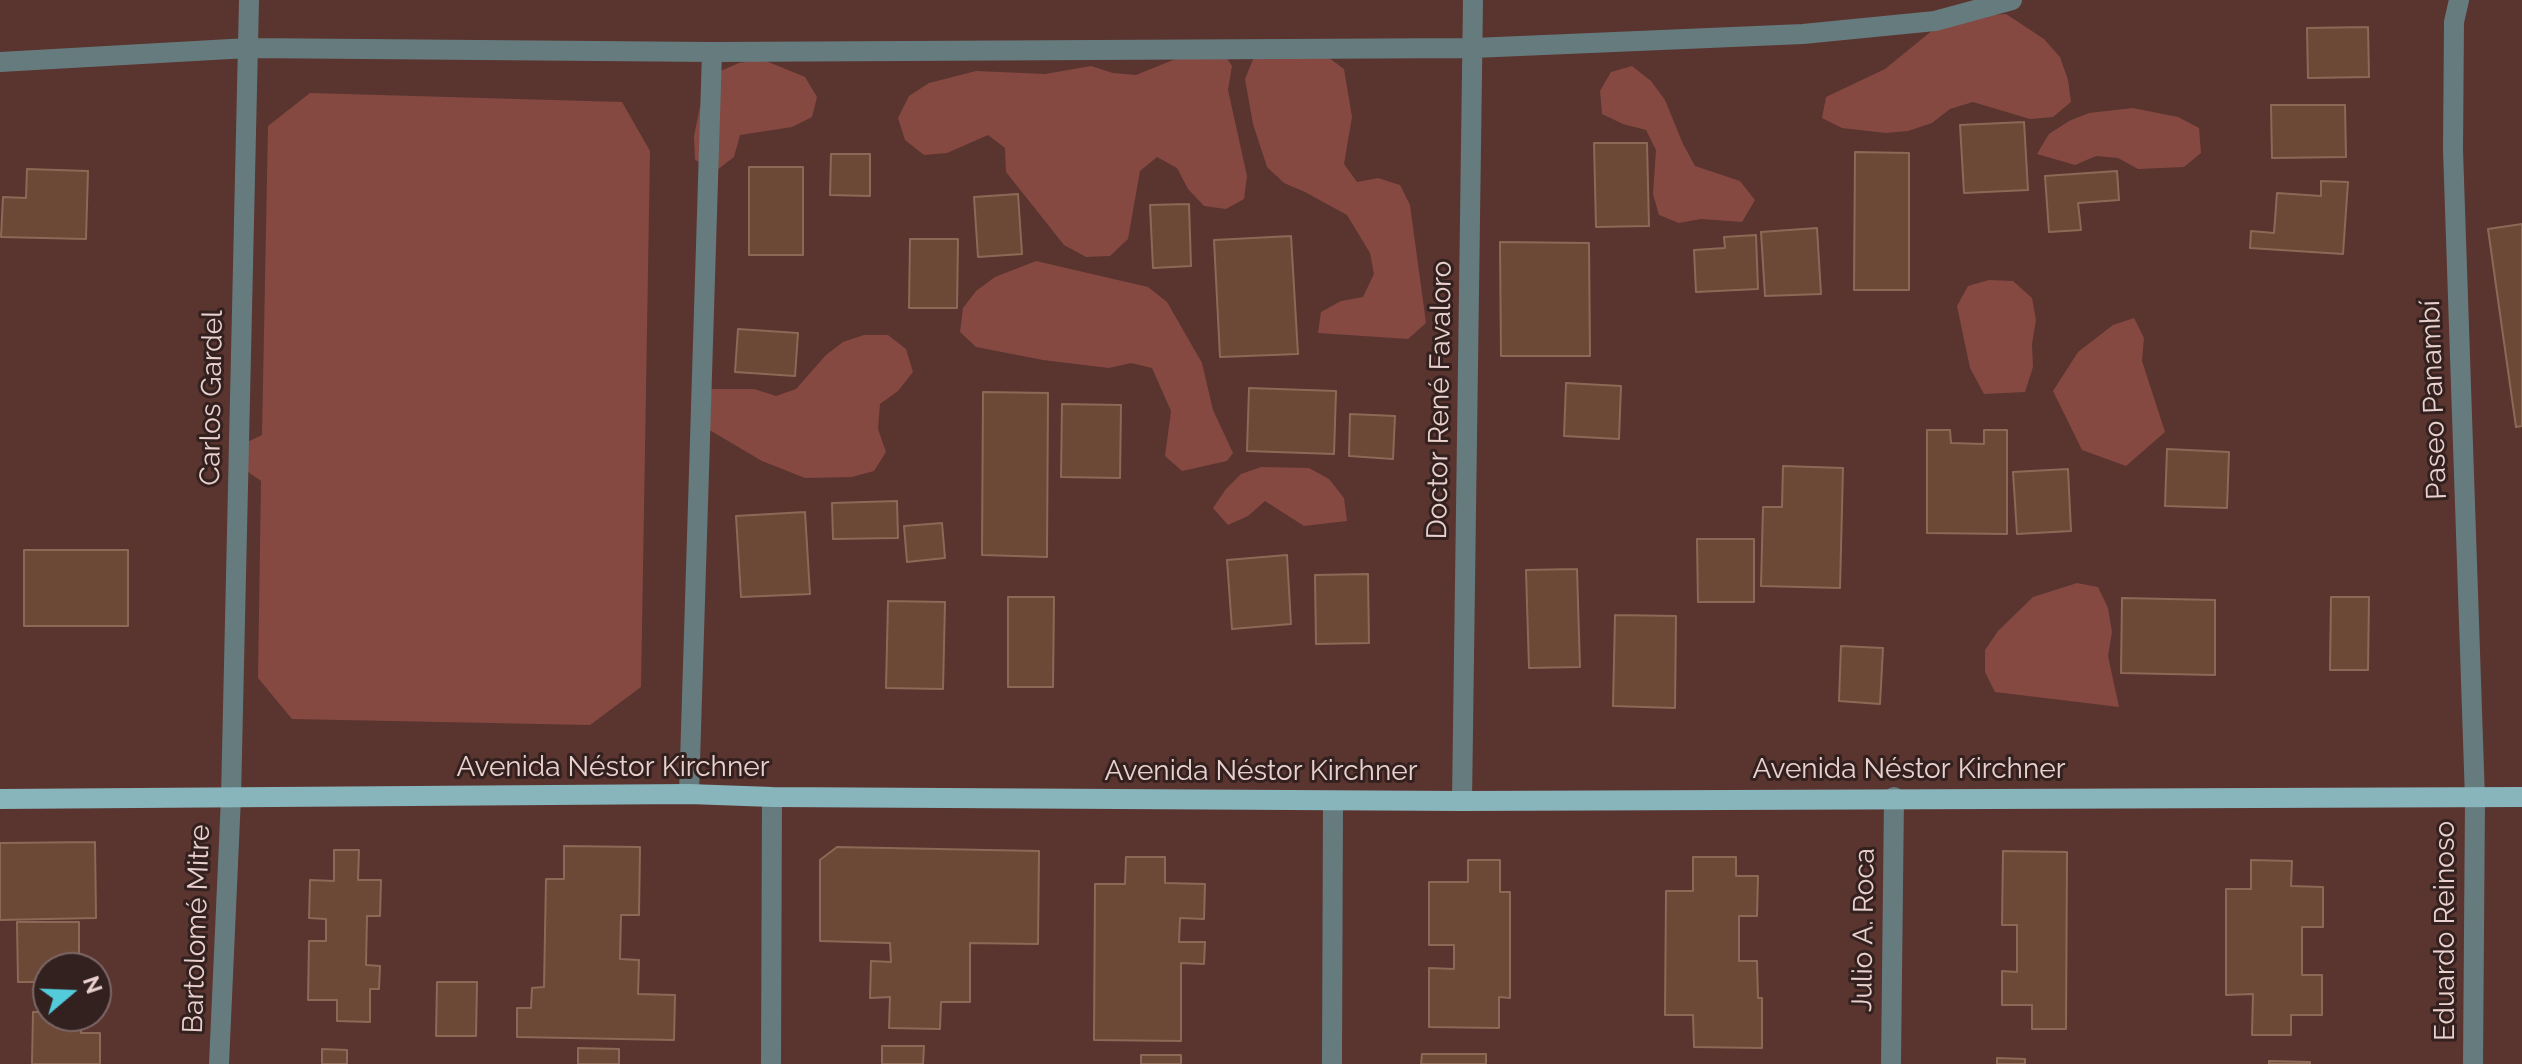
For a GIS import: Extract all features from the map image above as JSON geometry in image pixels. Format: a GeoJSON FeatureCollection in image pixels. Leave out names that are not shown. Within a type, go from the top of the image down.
{"type":"FeatureCollection","features":[{"type":"Feature","properties":{"kind":"main road","name":"Avenida Néstor Kirchner"},"geometry":{"type":"LineString","coordinates":[[0,799],[689,794],[1333,801],[2522,797]]}},
{"type":"Feature","properties":{"kind":"street","name":"Carlos Gardel"},"geometry":{"type":"LineString","coordinates":[[231,797],[249,0]]}},
{"type":"Feature","properties":{"kind":"street","name":"Doctor René Favaloro"},"geometry":{"type":"LineString","coordinates":[[1462,801],[1473,0]]}},
{"type":"Feature","properties":{"kind":"street"},"geometry":{"type":"LineString","coordinates":[[0,62],[248,48],[712,52],[1473,48],[1803,34],[1935,21],[2012,0]]}},
{"type":"Feature","properties":{"kind":"street","name":"Paseo Panambí"},"geometry":{"type":"LineString","coordinates":[[2459,0],[2454,22],[2453,150],[2475,799]]}},
{"type":"Feature","properties":{"kind":"street"},"geometry":{"type":"LineString","coordinates":[[689,794],[712,52]]}},
{"type":"Feature","properties":{"kind":"street","name":"Bartolomé Mitre"},"geometry":{"type":"LineString","coordinates":[[219,1064],[231,797]]}},
{"type":"Feature","properties":{"kind":"street"},"geometry":{"type":"LineString","coordinates":[[771,1064],[772,797]]}},
{"type":"Feature","properties":{"kind":"street","name":"Julio A. Roca"},"geometry":{"type":"LineString","coordinates":[[1891,1064],[1894,797]]}},
{"type":"Feature","properties":{"kind":"street","name":"Eduardo Reinoso"},"geometry":{"type":"LineString","coordinates":[[2473,1064],[2475,799]]}},
{"type":"Feature","properties":{"kind":"street"},"geometry":{"type":"LineString","coordinates":[[1332,1064],[1333,801]]}},
{"type":"Feature","properties":{"kind":"shaded area"},"geometry":{"type":"Polygon","coordinates":[[[2006,14],[2044,39],[2060,57],[2071,102],[2053,117],[2030,119],[1973,102],[1950,109],[1932,123],[1908,131],[1886,133],[1842,128],[1822,118],[1826,97],[1885,69],[1939,25],[1962,17],[2006,14]]]}},
{"type":"Feature","properties":{"kind":"shaded area"},"geometry":{"type":"Polygon","coordinates":[[[1222,51],[1232,66],[1228,90],[1247,176],[1244,199],[1226,209],[1204,206],[1188,189],[1177,168],[1157,157],[1140,171],[1128,239],[1110,256],[1086,257],[1064,245],[1006,172],[1005,148],[988,135],[947,153],[924,155],[905,140],[898,118],[909,96],[929,83],[976,71],[1045,74],[1091,66],[1113,73],[1136,75],[1178,58],[1222,51]]]}},
{"type":"Feature","properties":{"kind":"shaded area"},"geometry":{"type":"Polygon","coordinates":[[[1325,55],[1344,69],[1352,117],[1344,164],[1357,182],[1378,178],[1400,185],[1410,205],[1426,323],[1408,339],[1318,333],[1321,312],[1341,301],[1363,297],[1374,274],[1370,253],[1347,215],[1284,183],[1267,167],[1253,124],[1245,79],[1254,57],[1325,55]]]}},
{"type":"Feature","properties":{"kind":"shaded area"},"geometry":{"type":"Polygon","coordinates":[[[761,59],[805,77],[817,97],[812,117],[792,127],[740,135],[734,157],[717,170],[695,160],[694,136],[703,92],[716,73],[739,63],[761,59]]]}},
{"type":"Feature","properties":{"kind":"shaded area"},"geometry":{"type":"Polygon","coordinates":[[[1632,66],[1651,81],[1665,100],[1695,166],[1740,181],[1755,200],[1742,222],[1701,219],[1679,223],[1659,215],[1653,194],[1656,150],[1646,130],[1602,114],[1600,91],[1611,72],[1632,66]]]}},
{"type":"Feature","properties":{"kind":"shaded area"},"geometry":{"type":"Polygon","coordinates":[[[310,93],[622,102],[650,151],[641,687],[590,725],[292,719],[258,678],[261,481],[244,469],[237,447],[262,435],[268,126],[310,93]]]}},
{"type":"Feature","properties":{"kind":"shaded area"},"geometry":{"type":"Polygon","coordinates":[[[2133,108],[2178,117],[2199,128],[2201,153],[2184,167],[2138,169],[2118,158],[2096,156],[2075,165],[2037,154],[2049,134],[2069,121],[2089,113],[2133,108]]]}},
{"type":"Feature","properties":{"kind":"shaded area"},"geometry":{"type":"Polygon","coordinates":[[[1036,261],[1148,287],[1167,302],[1202,363],[1213,410],[1233,453],[1227,461],[1182,471],[1165,456],[1171,411],[1152,368],[1131,363],[1109,368],[1043,360],[976,347],[960,332],[963,308],[976,291],[995,277],[1036,261]]]}},
{"type":"Feature","properties":{"kind":"shaded area"},"geometry":{"type":"Polygon","coordinates":[[[1989,280],[2013,281],[2032,298],[2036,320],[2032,344],[2033,367],[2025,392],[1984,394],[1970,368],[1957,306],[1968,286],[1989,280]]]}},
{"type":"Feature","properties":{"kind":"shaded area"},"geometry":{"type":"Polygon","coordinates":[[[2134,318],[2144,338],[2142,361],[2165,432],[2126,466],[2082,450],[2053,391],[2078,352],[2113,325],[2134,318]]]}},
{"type":"Feature","properties":{"kind":"shaded area"},"geometry":{"type":"Polygon","coordinates":[[[864,335],[888,335],[906,349],[913,372],[898,391],[880,404],[878,429],[886,452],[874,471],[852,477],[805,478],[762,461],[701,425],[707,389],[754,389],[776,396],[796,389],[826,355],[843,342],[864,335]]]}},
{"type":"Feature","properties":{"kind":"shaded area"},"geometry":{"type":"Polygon","coordinates":[[[1261,467],[1309,468],[1329,479],[1344,498],[1347,521],[1304,526],[1265,501],[1248,516],[1228,525],[1213,508],[1241,474],[1261,467]]]}},
{"type":"Feature","properties":{"kind":"shaded area"},"geometry":{"type":"Polygon","coordinates":[[[2077,583],[2098,587],[2108,608],[2112,632],[2108,656],[2119,707],[1995,692],[1985,672],[1985,650],[1998,631],[2033,597],[2077,583]]]}},
{"type":"Feature","properties":{"kind":"building"},"geometry":{"type":"Polygon","coordinates":[[[2368,27],[2369,77],[2308,78],[2307,28],[2368,27]]]}},
{"type":"Feature","properties":{"kind":"building"},"geometry":{"type":"Polygon","coordinates":[[[2271,105],[2345,105],[2346,157],[2272,158],[2271,105]]]}},
{"type":"Feature","properties":{"kind":"building"},"geometry":{"type":"Polygon","coordinates":[[[2024,122],[2028,190],[1964,193],[1960,125],[2024,122]]]}},
{"type":"Feature","properties":{"kind":"building"},"geometry":{"type":"Polygon","coordinates":[[[1594,143],[1647,143],[1649,226],[1596,227],[1594,143]]]}},
{"type":"Feature","properties":{"kind":"building"},"geometry":{"type":"Polygon","coordinates":[[[1855,152],[1909,153],[1909,290],[1854,290],[1855,152]]]}},
{"type":"Feature","properties":{"kind":"building"},"geometry":{"type":"Polygon","coordinates":[[[831,154],[870,154],[870,196],[830,195],[831,154]]]}},
{"type":"Feature","properties":{"kind":"building"},"geometry":{"type":"Polygon","coordinates":[[[749,167],[803,167],[803,255],[749,255],[749,167]]]}},
{"type":"Feature","properties":{"kind":"building"},"geometry":{"type":"Polygon","coordinates":[[[27,169],[88,171],[86,239],[1,237],[3,197],[26,198],[27,169]]]}},
{"type":"Feature","properties":{"kind":"building"},"geometry":{"type":"Polygon","coordinates":[[[2117,171],[2119,200],[2078,203],[2081,230],[2049,232],[2045,176],[2117,171]]]}},
{"type":"Feature","properties":{"kind":"building"},"geometry":{"type":"Polygon","coordinates":[[[2321,181],[2348,182],[2343,254],[2250,248],[2251,231],[2274,233],[2277,193],[2321,196],[2321,181]]]}},
{"type":"Feature","properties":{"kind":"building"},"geometry":{"type":"Polygon","coordinates":[[[1018,194],[1022,254],[978,257],[974,197],[1018,194]]]}},
{"type":"Feature","properties":{"kind":"building"},"geometry":{"type":"Polygon","coordinates":[[[1189,204],[1191,266],[1153,268],[1150,205],[1189,204]]]}},
{"type":"Feature","properties":{"kind":"building"},"geometry":{"type":"Polygon","coordinates":[[[2522,224],[2522,426],[2516,427],[2488,229],[2522,224]]]}},
{"type":"Feature","properties":{"kind":"building"},"geometry":{"type":"Polygon","coordinates":[[[1817,228],[1821,294],[1765,296],[1761,232],[1817,228]]]}},
{"type":"Feature","properties":{"kind":"building"},"geometry":{"type":"Polygon","coordinates":[[[1756,235],[1758,289],[1696,292],[1694,250],[1725,248],[1724,237],[1756,235]]]}},
{"type":"Feature","properties":{"kind":"building"},"geometry":{"type":"Polygon","coordinates":[[[1291,236],[1298,354],[1220,357],[1214,240],[1291,236]]]}},
{"type":"Feature","properties":{"kind":"building"},"geometry":{"type":"Polygon","coordinates":[[[910,239],[958,239],[957,308],[909,308],[910,239]]]}},
{"type":"Feature","properties":{"kind":"building"},"geometry":{"type":"Polygon","coordinates":[[[1500,242],[1589,243],[1590,356],[1501,356],[1500,242]]]}},
{"type":"Feature","properties":{"kind":"building"},"geometry":{"type":"Polygon","coordinates":[[[738,329],[798,333],[795,376],[735,372],[738,329]]]}},
{"type":"Feature","properties":{"kind":"building"},"geometry":{"type":"Polygon","coordinates":[[[1566,383],[1621,386],[1619,439],[1564,436],[1566,383]]]}},
{"type":"Feature","properties":{"kind":"building"},"geometry":{"type":"Polygon","coordinates":[[[1249,388],[1336,391],[1334,454],[1247,451],[1249,388]]]}},
{"type":"Feature","properties":{"kind":"building"},"geometry":{"type":"Polygon","coordinates":[[[983,392],[1048,393],[1047,557],[982,555],[983,392]]]}},
{"type":"Feature","properties":{"kind":"building"},"geometry":{"type":"Polygon","coordinates":[[[1062,404],[1121,405],[1120,478],[1061,477],[1062,404]]]}},
{"type":"Feature","properties":{"kind":"building"},"geometry":{"type":"Polygon","coordinates":[[[1350,414],[1395,416],[1393,459],[1349,456],[1350,414]]]}},
{"type":"Feature","properties":{"kind":"building"},"geometry":{"type":"Polygon","coordinates":[[[1927,430],[1950,430],[1951,443],[1984,444],[1984,430],[2007,430],[2007,534],[1927,533],[1927,430]]]}},
{"type":"Feature","properties":{"kind":"building"},"geometry":{"type":"Polygon","coordinates":[[[2167,449],[2229,452],[2227,508],[2165,506],[2167,449]]]}},
{"type":"Feature","properties":{"kind":"building"},"geometry":{"type":"Polygon","coordinates":[[[1783,466],[1843,468],[1840,588],[1761,586],[1763,507],[1782,507],[1783,466]]]}},
{"type":"Feature","properties":{"kind":"building"},"geometry":{"type":"Polygon","coordinates":[[[2068,469],[2071,531],[2017,534],[2013,472],[2068,469]]]}},
{"type":"Feature","properties":{"kind":"building"},"geometry":{"type":"Polygon","coordinates":[[[897,501],[898,538],[833,539],[832,503],[897,501]]]}},
{"type":"Feature","properties":{"kind":"building"},"geometry":{"type":"Polygon","coordinates":[[[805,512],[810,594],[741,597],[736,516],[805,512]]]}},
{"type":"Feature","properties":{"kind":"building"},"geometry":{"type":"Polygon","coordinates":[[[942,523],[945,558],[907,562],[904,526],[942,523]]]}},
{"type":"Feature","properties":{"kind":"building"},"geometry":{"type":"Polygon","coordinates":[[[1697,539],[1754,539],[1754,602],[1698,602],[1697,539]]]}},
{"type":"Feature","properties":{"kind":"building"},"geometry":{"type":"Polygon","coordinates":[[[24,550],[128,550],[128,626],[24,626],[24,550]]]}},
{"type":"Feature","properties":{"kind":"building"},"geometry":{"type":"Polygon","coordinates":[[[1287,555],[1291,624],[1232,629],[1227,560],[1287,555]]]}},
{"type":"Feature","properties":{"kind":"building"},"geometry":{"type":"Polygon","coordinates":[[[1577,569],[1580,667],[1529,668],[1526,570],[1577,569]]]}},
{"type":"Feature","properties":{"kind":"building"},"geometry":{"type":"Polygon","coordinates":[[[1368,574],[1369,643],[1316,644],[1315,575],[1368,574]]]}},
{"type":"Feature","properties":{"kind":"building"},"geometry":{"type":"Polygon","coordinates":[[[1008,597],[1054,597],[1053,687],[1008,687],[1008,597]]]}},
{"type":"Feature","properties":{"kind":"building"},"geometry":{"type":"Polygon","coordinates":[[[2331,597],[2369,597],[2368,670],[2330,670],[2331,597]]]}},
{"type":"Feature","properties":{"kind":"building"},"geometry":{"type":"Polygon","coordinates":[[[2122,598],[2215,600],[2215,675],[2121,673],[2122,598]]]}},
{"type":"Feature","properties":{"kind":"building"},"geometry":{"type":"Polygon","coordinates":[[[888,601],[945,602],[943,689],[886,688],[888,601]]]}},
{"type":"Feature","properties":{"kind":"building"},"geometry":{"type":"Polygon","coordinates":[[[1615,615],[1676,616],[1675,708],[1613,706],[1615,615]]]}},
{"type":"Feature","properties":{"kind":"building"},"geometry":{"type":"Polygon","coordinates":[[[1841,646],[1883,648],[1880,704],[1839,701],[1841,646]]]}},
{"type":"Feature","properties":{"kind":"building"},"geometry":{"type":"Polygon","coordinates":[[[95,842],[96,918],[0,920],[0,843],[95,842]]]}},
{"type":"Feature","properties":{"kind":"building"},"geometry":{"type":"Polygon","coordinates":[[[564,846],[640,847],[639,915],[621,915],[620,959],[639,960],[638,994],[675,995],[674,1040],[517,1037],[517,1008],[531,1008],[532,988],[544,987],[546,879],[564,879],[564,846]]]}},
{"type":"Feature","properties":{"kind":"building"},"geometry":{"type":"Polygon","coordinates":[[[837,847],[1039,851],[1038,944],[970,943],[970,1002],[941,1002],[940,1029],[889,1028],[890,997],[870,998],[871,961],[891,962],[890,943],[820,941],[820,860],[837,847]]]}},
{"type":"Feature","properties":{"kind":"building"},"geometry":{"type":"Polygon","coordinates":[[[334,850],[359,850],[358,880],[381,880],[380,916],[367,916],[366,965],[380,966],[379,989],[370,989],[370,1022],[337,1021],[337,1000],[308,1000],[309,941],[326,941],[326,919],[309,918],[310,880],[334,881],[334,850]]]}},
{"type":"Feature","properties":{"kind":"building"},"geometry":{"type":"Polygon","coordinates":[[[2003,851],[2067,852],[2066,1029],[2032,1029],[2032,1005],[2002,1005],[2002,971],[2017,972],[2017,925],[2002,925],[2003,851]]]}},
{"type":"Feature","properties":{"kind":"building"},"geometry":{"type":"Polygon","coordinates":[[[1126,857],[1165,857],[1165,883],[1205,884],[1204,919],[1180,918],[1179,942],[1205,942],[1204,964],[1181,963],[1181,1041],[1094,1040],[1095,884],[1125,884],[1126,857]]]}},
{"type":"Feature","properties":{"kind":"building"},"geometry":{"type":"Polygon","coordinates":[[[1693,857],[1736,857],[1736,876],[1758,876],[1757,916],[1739,916],[1739,961],[1757,961],[1758,998],[1762,998],[1762,1048],[1694,1047],[1693,1015],[1665,1015],[1666,891],[1693,891],[1693,857]]]}},
{"type":"Feature","properties":{"kind":"building"},"geometry":{"type":"Polygon","coordinates":[[[1468,860],[1500,860],[1500,892],[1510,892],[1510,998],[1499,997],[1499,1028],[1429,1027],[1429,968],[1454,969],[1454,945],[1429,945],[1429,882],[1468,882],[1468,860]]]}},
{"type":"Feature","properties":{"kind":"building"},"geometry":{"type":"Polygon","coordinates":[[[2251,860],[2292,861],[2291,886],[2323,887],[2323,927],[2302,927],[2302,975],[2322,975],[2322,1015],[2291,1015],[2291,1035],[2252,1035],[2253,994],[2226,995],[2226,889],[2251,889],[2251,860]]]}},
{"type":"Feature","properties":{"kind":"building"},"geometry":{"type":"Polygon","coordinates":[[[17,922],[79,922],[79,952],[32,952],[32,982],[18,982],[17,922]]]}},
{"type":"Feature","properties":{"kind":"building"},"geometry":{"type":"Polygon","coordinates":[[[437,982],[477,982],[476,1036],[436,1036],[437,982]]]}},
{"type":"Feature","properties":{"kind":"building"},"geometry":{"type":"Polygon","coordinates":[[[33,1032],[100,1033],[100,1064],[32,1064],[33,1032]]]}},
{"type":"Feature","properties":{"kind":"building"},"geometry":{"type":"Polygon","coordinates":[[[882,1046],[924,1046],[923,1064],[882,1064],[882,1046]]]}},
{"type":"Feature","properties":{"kind":"building"},"geometry":{"type":"Polygon","coordinates":[[[578,1048],[619,1049],[619,1064],[578,1064],[578,1048]]]}},
{"type":"Feature","properties":{"kind":"building"},"geometry":{"type":"Polygon","coordinates":[[[322,1049],[347,1050],[347,1064],[322,1064],[322,1049]]]}},
{"type":"Feature","properties":{"kind":"building"},"geometry":{"type":"Polygon","coordinates":[[[1422,1054],[1486,1054],[1486,1064],[1421,1064],[1422,1054]]]}},
{"type":"Feature","properties":{"kind":"building"},"geometry":{"type":"Polygon","coordinates":[[[1141,1055],[1181,1055],[1181,1064],[1141,1064],[1141,1055]]]}},
{"type":"Feature","properties":{"kind":"building"},"geometry":{"type":"Polygon","coordinates":[[[1997,1058],[2025,1059],[2025,1064],[1997,1064],[1997,1058]]]}},
{"type":"Feature","properties":{"kind":"building"},"geometry":{"type":"Polygon","coordinates":[[[2269,1061],[2310,1062],[2310,1064],[2269,1064],[2269,1061]]]}}]}
